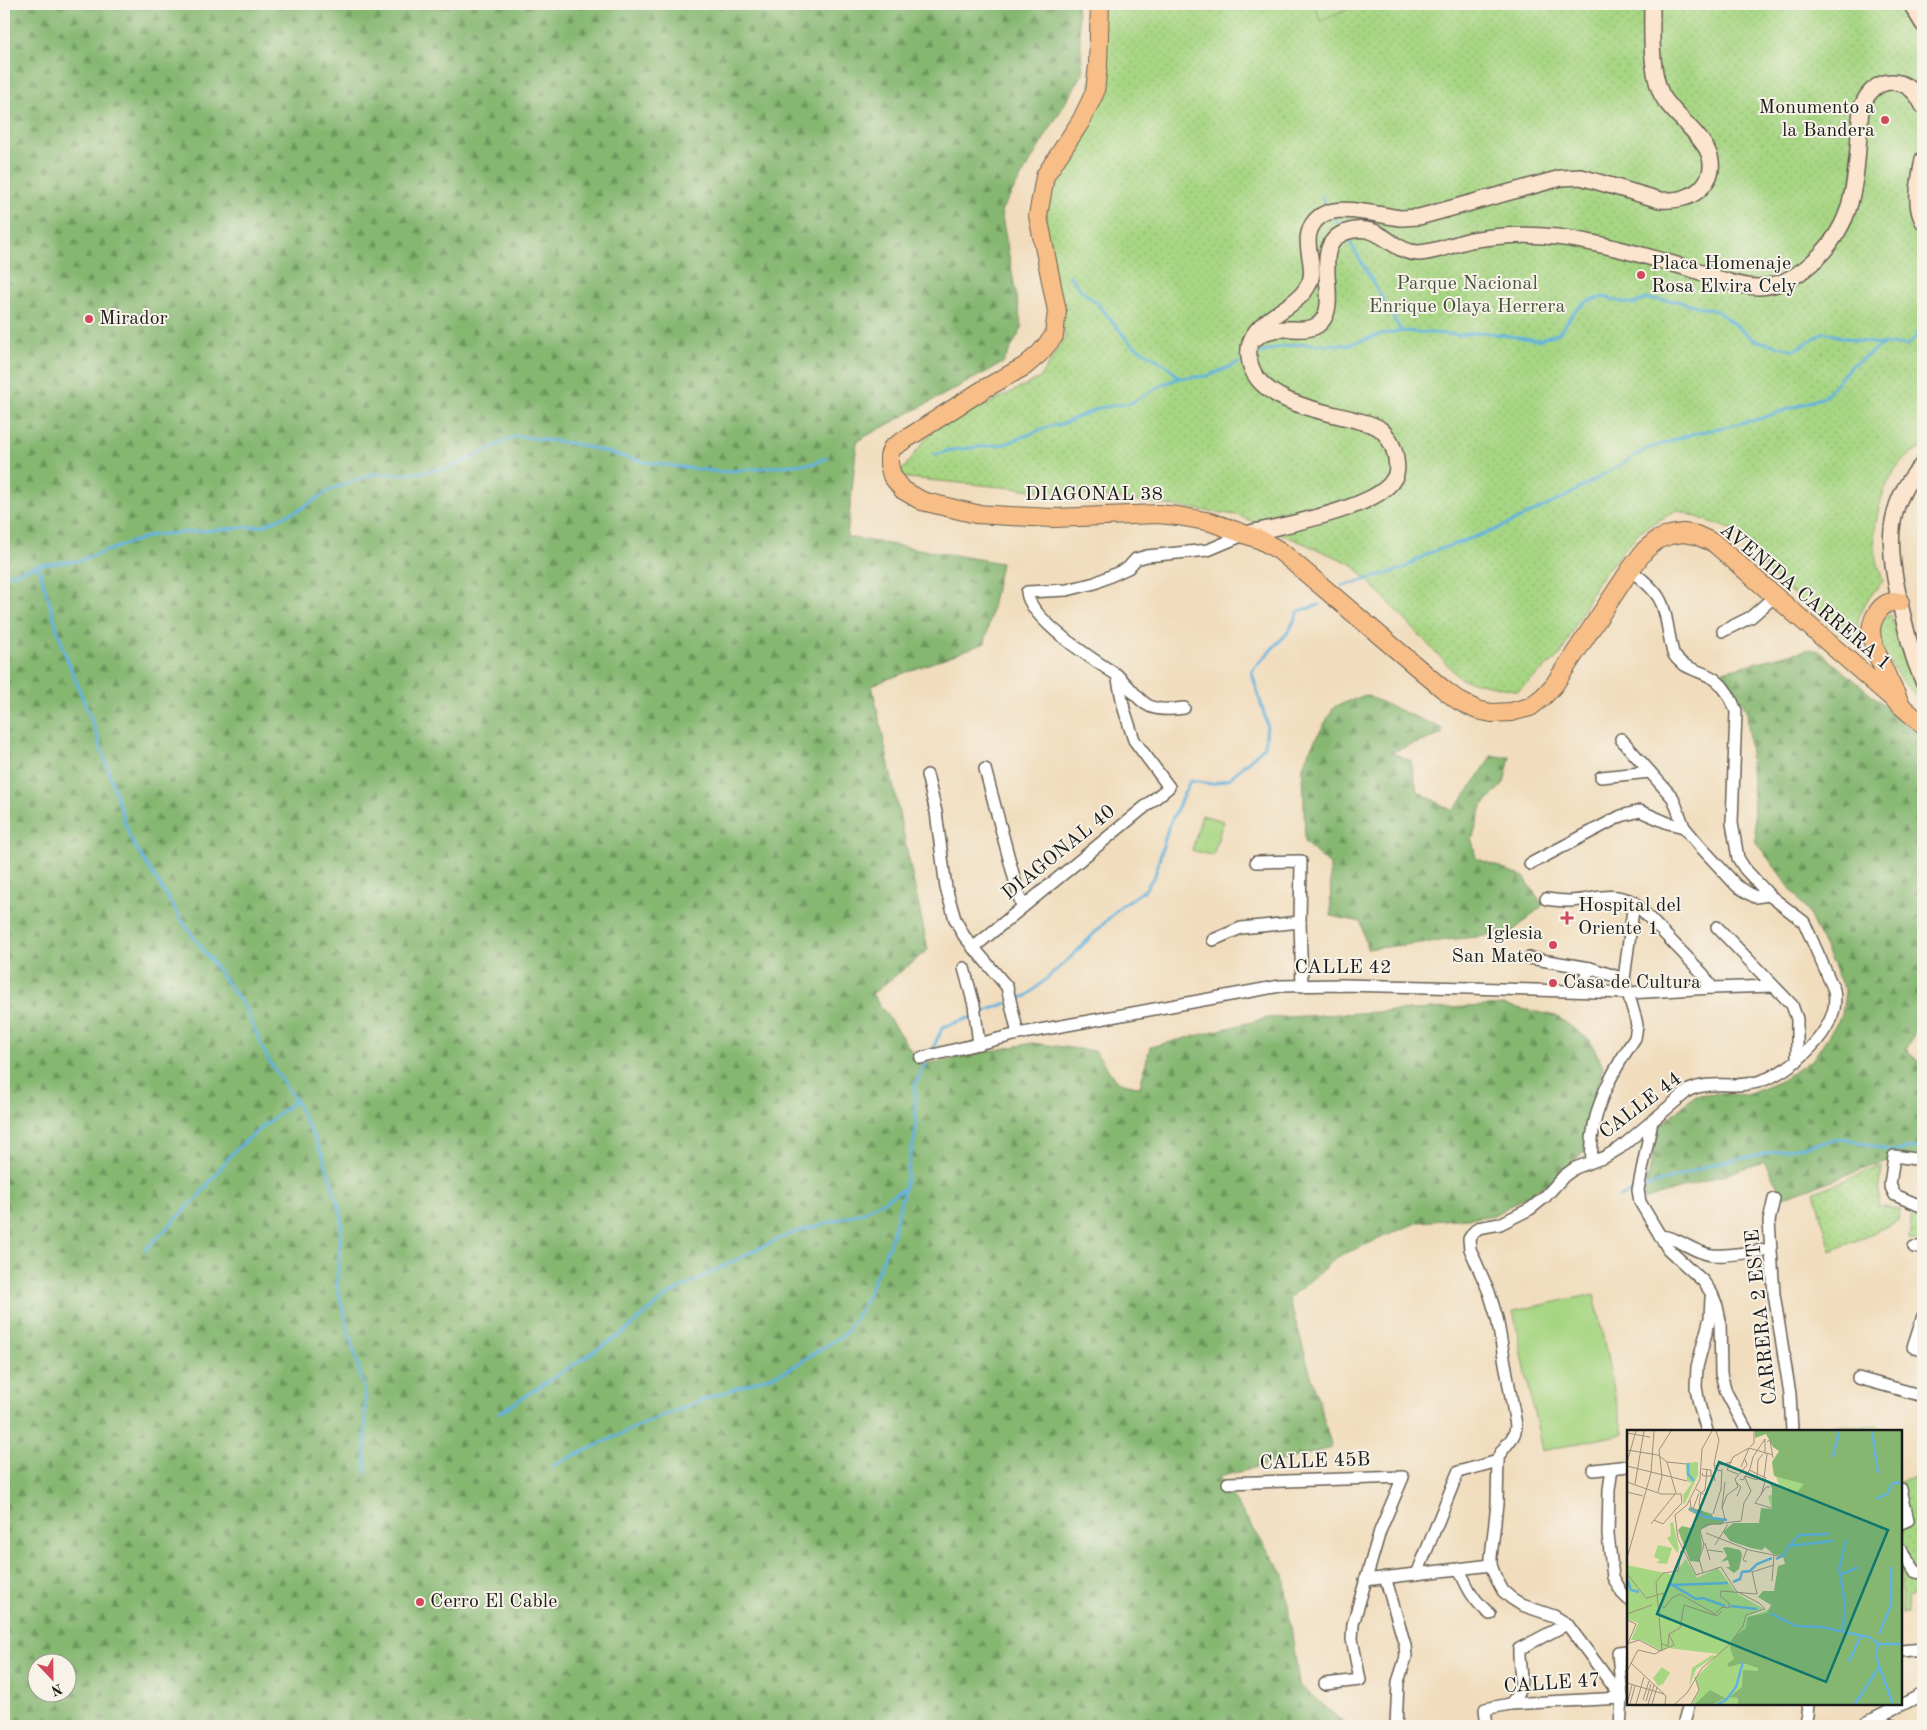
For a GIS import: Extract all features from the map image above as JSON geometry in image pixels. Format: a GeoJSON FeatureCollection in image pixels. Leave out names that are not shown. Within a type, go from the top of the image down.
{"type":"FeatureCollection","features":[{"type":"Feature","properties":{"kind":"main road","name":"DIAGONAL 38"},"geometry":{"type":"LineString","coordinates":[[1100,4],[1096,92],[1081,121],[1045,176],[1038,216],[1057,311],[1054,336],[1040,353],[1020,370],[984,389],[892,448],[889,456],[890,471],[903,490],[922,501],[976,514],[1053,518],[1158,514],[1193,518],[1246,534],[1280,551],[1458,701],[1477,710],[1492,713],[1511,712],[1530,706],[1554,686],[1630,570]]}},
{"type":"Feature","properties":{"kind":"main road","name":"AVENIDA CARRERA 1"},"geometry":{"type":"LineString","coordinates":[[1630,570],[1645,550],[1657,540],[1670,535],[1683,533],[1696,535],[1714,543],[1923,725]]}},
{"type":"Feature","properties":{"kind":"main road"},"geometry":{"type":"LineString","coordinates":[[1900,602],[1883,606],[1875,617],[1871,630],[1874,646],[1902,706]]}},
{"type":"Feature","properties":{"kind":"street"},"geometry":{"type":"LineString","coordinates":[[1184,708],[1165,711],[1144,704],[1117,675],[1083,653],[1042,619],[1027,597],[1027,592],[1067,590],[1095,583],[1128,568],[1136,559],[1147,556],[1208,550],[1246,534],[1315,518],[1367,500],[1382,492],[1393,481],[1398,469],[1395,453],[1380,429],[1283,398],[1262,385],[1252,371],[1248,354],[1250,345],[1261,326],[1299,299],[1308,288],[1311,275],[1309,233],[1317,219],[1330,211],[1373,212],[1401,218],[1419,217],[1549,180],[1573,177],[1582,177],[1660,200],[1679,200],[1694,194],[1706,181],[1711,166],[1710,158],[1702,140],[1671,108],[1661,93],[1655,72],[1652,4]]}},
{"type":"Feature","properties":{"kind":"street"},"geometry":{"type":"LineString","coordinates":[[1912,4],[1923,24]]}},
{"type":"Feature","properties":{"kind":"street"},"geometry":{"type":"LineString","coordinates":[[1250,345],[1263,333],[1272,329],[1306,330],[1323,320],[1328,304],[1326,273],[1330,248],[1334,240],[1343,233],[1355,229],[1370,230],[1380,234],[1402,249],[1417,253],[1486,238],[1528,236],[1557,238],[1602,245],[1755,287],[1782,282],[1810,265],[1835,235],[1844,219],[1850,202],[1861,109],[1865,98],[1873,88],[1881,84],[1897,82],[1903,84],[1917,95],[1923,106]]}},
{"type":"Feature","properties":{"kind":"street"},"geometry":{"type":"LineString","coordinates":[[1923,158],[1918,210],[1923,221]]}},
{"type":"Feature","properties":{"kind":"street"},"geometry":{"type":"LineString","coordinates":[[1923,464],[1905,486],[1896,506],[1891,534],[1891,554],[1900,602],[1912,653],[1923,681]]}},
{"type":"Feature","properties":{"kind":"street","name":"CALLE 44"},"geometry":{"type":"LineString","coordinates":[[1498,1461],[1501,1451],[1515,1436],[1516,1425],[1495,1311],[1470,1250],[1469,1239],[1473,1233],[1478,1228],[1500,1224],[1530,1209],[1545,1197],[1564,1176],[1575,1168],[1613,1153],[1684,1093],[1700,1085],[1753,1083],[1771,1077],[1797,1061],[1813,1045],[1830,1018],[1835,1002],[1834,990],[1804,922],[1769,895],[1745,869],[1738,858],[1732,822],[1736,711],[1732,700],[1716,680],[1683,664],[1675,657],[1662,600],[1652,586],[1630,570]]}},
{"type":"Feature","properties":{"kind":"street"},"geometry":{"type":"LineString","coordinates":[[1722,631],[1750,617],[1775,596]]}},
{"type":"Feature","properties":{"kind":"street","name":"DIAGONAL 40"},"geometry":{"type":"LineString","coordinates":[[973,948],[1169,787],[1134,740],[1124,709],[1117,675]]}},
{"type":"Feature","properties":{"kind":"street"},"geometry":{"type":"LineString","coordinates":[[1621,740],[1673,798],[1684,826],[1737,886],[1755,897],[1769,895]]}},
{"type":"Feature","properties":{"kind":"street"},"geometry":{"type":"LineString","coordinates":[[985,769],[1022,907]]}},
{"type":"Feature","properties":{"kind":"street"},"geometry":{"type":"LineString","coordinates":[[1602,777],[1650,772]]}},
{"type":"Feature","properties":{"kind":"street"},"geometry":{"type":"LineString","coordinates":[[927,774],[936,812],[946,888],[955,919],[964,936],[1006,987],[1018,1034]]}},
{"type":"Feature","properties":{"kind":"street"},"geometry":{"type":"LineString","coordinates":[[1530,864],[1621,816],[1634,812],[1640,811],[1668,823],[1684,826]]}},
{"type":"Feature","properties":{"kind":"street"},"geometry":{"type":"LineString","coordinates":[[1256,862],[1301,861],[1302,986]]}},
{"type":"Feature","properties":{"kind":"street"},"geometry":{"type":"LineString","coordinates":[[1546,899],[1569,901],[1605,896],[1621,896],[1634,902],[1703,974],[1712,988]]}},
{"type":"Feature","properties":{"kind":"street"},"geometry":{"type":"LineString","coordinates":[[1592,1161],[1591,1139],[1599,1104],[1615,1068],[1635,1038],[1636,1032],[1636,1020],[1624,979],[1634,902]]}},
{"type":"Feature","properties":{"kind":"street"},"geometry":{"type":"LineString","coordinates":[[1214,940],[1241,928],[1300,922]]}},
{"type":"Feature","properties":{"kind":"street"},"geometry":{"type":"LineString","coordinates":[[1717,927],[1792,1005],[1798,1025],[1797,1061]]}},
{"type":"Feature","properties":{"kind":"street"},"geometry":{"type":"LineString","coordinates":[[1529,958],[1590,968],[1624,979]]}},
{"type":"Feature","properties":{"kind":"street"},"geometry":{"type":"LineString","coordinates":[[964,968],[974,1005],[979,1044]]}},
{"type":"Feature","properties":{"kind":"street"},"geometry":{"type":"LineString","coordinates":[[1579,990],[1590,968]]}},
{"type":"Feature","properties":{"kind":"street","name":"CALLE 42"},"geometry":{"type":"LineString","coordinates":[[921,1058],[1018,1034],[1264,988],[1342,985],[1579,990],[1629,993],[1772,986]]}},
{"type":"Feature","properties":{"kind":"street"},"geometry":{"type":"LineString","coordinates":[[1652,1121],[1638,1190],[1640,1202],[1668,1249],[1703,1281],[1712,1294],[1720,1321],[1721,1374],[1726,1392],[1745,1430]]}},
{"type":"Feature","properties":{"kind":"street"},"geometry":{"type":"LineString","coordinates":[[1923,1160],[1894,1156],[1890,1185],[1895,1196],[1923,1207]]}},
{"type":"Feature","properties":{"kind":"street","name":"CARRERA 2 ESTE"},"geometry":{"type":"LineString","coordinates":[[1774,1200],[1769,1221],[1770,1249],[1774,1294],[1790,1394],[1792,1430]]}},
{"type":"Feature","properties":{"kind":"street"},"geometry":{"type":"LineString","coordinates":[[1660,1236],[1669,1236],[1700,1252],[1712,1255],[1770,1249]]}},
{"type":"Feature","properties":{"kind":"street"},"geometry":{"type":"LineString","coordinates":[[1707,1430],[1696,1387],[1697,1367],[1710,1318],[1712,1294]]}},
{"type":"Feature","properties":{"kind":"street"},"geometry":{"type":"LineString","coordinates":[[1918,1348],[1923,1316]]}},
{"type":"Feature","properties":{"kind":"street"},"geometry":{"type":"LineString","coordinates":[[1858,1378],[1923,1396]]}},
{"type":"Feature","properties":{"kind":"street"},"geometry":{"type":"LineString","coordinates":[[1417,1574],[1458,1472],[1498,1461],[1497,1504],[1491,1565],[1503,1591],[1522,1605],[1554,1616],[1567,1624],[1622,1698]]}},
{"type":"Feature","properties":{"kind":"street"},"geometry":{"type":"LineString","coordinates":[[1594,1470],[1627,1466]]}},
{"type":"Feature","properties":{"kind":"street"},"geometry":{"type":"LineString","coordinates":[[1612,1468],[1609,1490],[1609,1544],[1613,1577],[1622,1594],[1627,1598]]}},
{"type":"Feature","properties":{"kind":"street","name":"CALLE 45B"},"geometry":{"type":"LineString","coordinates":[[1228,1483],[1403,1477],[1380,1531],[1365,1580]]}},
{"type":"Feature","properties":{"kind":"street"},"geometry":{"type":"LineString","coordinates":[[1902,1493],[1908,1520],[1902,1523]]}},
{"type":"Feature","properties":{"kind":"street"},"geometry":{"type":"LineString","coordinates":[[1902,1551],[1916,1572],[1923,1573]]}},
{"type":"Feature","properties":{"kind":"street"},"geometry":{"type":"LineString","coordinates":[[1325,1684],[1360,1680],[1352,1640],[1353,1624],[1365,1580],[1491,1565]]}},
{"type":"Feature","properties":{"kind":"street"},"geometry":{"type":"LineString","coordinates":[[1459,1569],[1469,1593],[1490,1614]]}},
{"type":"Feature","properties":{"kind":"street"},"geometry":{"type":"LineString","coordinates":[[1385,1577],[1406,1651],[1398,1682],[1396,1726]]}},
{"type":"Feature","properties":{"kind":"street"},"geometry":{"type":"LineString","coordinates":[[1510,1704],[1518,1696],[1522,1679],[1520,1649],[1567,1624]]}},
{"type":"Feature","properties":{"kind":"street"},"geometry":{"type":"LineString","coordinates":[[1902,1651],[1923,1649]]}},
{"type":"Feature","properties":{"kind":"street"},"geometry":{"type":"LineString","coordinates":[[1620,1726],[1623,1652]]}},
{"type":"Feature","properties":{"kind":"street"},"geometry":{"type":"LineString","coordinates":[[1860,1726],[1923,1694]]}},
{"type":"Feature","properties":{"kind":"street","name":"CALLE 47"},"geometry":{"type":"LineString","coordinates":[[1487,1726],[1485,1709],[1510,1704],[1622,1698]]}},
{"type":"Feature","properties":{"kind":"street"},"geometry":{"type":"LineString","coordinates":[[1684,1726],[1689,1705]]}},
{"type":"Feature","properties":{"kind":"street"},"geometry":{"type":"LineString","coordinates":[[1804,1726],[1808,1705]]}},
{"type":"Feature","properties":{"kind":"street"},"geometry":{"type":"LineString","coordinates":[[1874,1720],[1895,1726]]}},
{"type":"Feature","properties":{"kind":"green space"},"geometry":{"type":"Polygon","coordinates":[[[4,4],[1077,4],[1083,73],[1001,211],[1022,328],[1003,363],[857,441],[847,537],[1001,563],[985,643],[872,685],[928,950],[872,994],[921,1065],[1032,1043],[1095,1051],[1116,1081],[1140,1087],[1150,1047],[1268,1018],[1503,1005],[1556,1016],[1590,1040],[1603,1066],[1584,1152],[1547,1184],[1492,1216],[1418,1222],[1337,1257],[1289,1299],[1332,1448],[1219,1477],[1284,1575],[1299,1685],[1348,1726],[4,1726],[4,4]]]}},
{"type":"Feature","properties":{"kind":"green space","name":"Parque Nacional Enrique Olaya Herrera"},"geometry":{"type":"Polygon","coordinates":[[[1102,4],[1923,4],[1923,448],[1912,453],[1902,461],[1888,482],[1879,507],[1875,531],[1875,550],[1883,581],[1862,609],[1858,622],[1858,632],[1865,652],[1775,579],[1734,530],[1677,510],[1640,531],[1597,582],[1561,654],[1518,691],[1461,679],[1352,564],[1237,515],[1098,496],[897,477],[932,431],[1040,378],[1065,337],[1047,237],[1044,202],[1052,173],[1085,123],[1102,4]]]}},
{"type":"Feature","properties":{"kind":"green space"},"geometry":{"type":"Polygon","coordinates":[[[1314,4],[1361,4],[1321,21],[1314,4]]]}},
{"type":"Feature","properties":{"kind":"green space"},"geometry":{"type":"Polygon","coordinates":[[[1891,615],[1906,663],[1923,695],[1923,703],[1903,682],[1886,658],[1879,643],[1880,622],[1886,616],[1891,615]]]}},
{"type":"Feature","properties":{"kind":"green space"},"geometry":{"type":"Polygon","coordinates":[[[1810,649],[1819,651],[1923,737],[1923,1018],[1906,1049],[1923,1066],[1923,1165],[1884,1162],[1784,1197],[1764,1162],[1643,1200],[1659,1126],[1696,1095],[1716,1093],[1747,1095],[1781,1081],[1813,1059],[1842,1015],[1845,991],[1808,912],[1756,842],[1747,710],[1723,671],[1810,649]]]}},
{"type":"Feature","properties":{"kind":"green space"},"geometry":{"type":"Polygon","coordinates":[[[1365,695],[1443,729],[1441,735],[1391,752],[1411,761],[1417,791],[1453,811],[1491,756],[1510,757],[1504,783],[1482,806],[1472,840],[1476,858],[1524,877],[1543,905],[1511,933],[1367,949],[1361,922],[1331,916],[1330,865],[1305,843],[1303,767],[1309,751],[1334,707],[1365,695]]]}},
{"type":"Feature","properties":{"kind":"green space"},"geometry":{"type":"Polygon","coordinates":[[[1202,815],[1223,821],[1213,856],[1192,850],[1202,815]]]}},
{"type":"Feature","properties":{"kind":"green space"},"geometry":{"type":"Polygon","coordinates":[[[1882,1166],[1878,1206],[1900,1210],[1899,1220],[1831,1251],[1814,1192],[1882,1166]]]}},
{"type":"Feature","properties":{"kind":"green space"},"geometry":{"type":"Polygon","coordinates":[[[1912,1210],[1923,1213],[1923,1227],[1920,1230],[1923,1241],[1909,1240],[1912,1210]]]}},
{"type":"Feature","properties":{"kind":"green space"},"geometry":{"type":"Polygon","coordinates":[[[1594,1294],[1623,1434],[1542,1451],[1513,1311],[1594,1294]]]}},
{"type":"Feature","properties":{"kind":"green space"},"geometry":{"type":"Polygon","coordinates":[[[1836,1425],[1880,1426],[1881,1430],[1836,1430],[1836,1425]]]}},
{"type":"Feature","properties":{"kind":"green space"},"geometry":{"type":"Polygon","coordinates":[[[1923,1476],[1923,1549],[1919,1551],[1923,1561],[1923,1568],[1920,1569],[1923,1580],[1923,1593],[1907,1598],[1908,1614],[1902,1615],[1902,1480],[1923,1476]]]}},
{"type":"Feature","properties":{"kind":"waterway"},"geometry":{"type":"LineString","coordinates":[[1321,196],[1328,208]]}},
{"type":"Feature","properties":{"kind":"waterway"},"geometry":{"type":"LineString","coordinates":[[1333,215],[1342,229]]}},
{"type":"Feature","properties":{"kind":"waterway"},"geometry":{"type":"LineString","coordinates":[[1347,237],[1401,331]]}},
{"type":"Feature","properties":{"kind":"waterway"},"geometry":{"type":"LineString","coordinates":[[1069,275],[1081,290],[1098,304],[1130,343],[1170,368],[1179,378]]}},
{"type":"Feature","properties":{"kind":"waterway"},"geometry":{"type":"LineString","coordinates":[[1258,354],[1279,347],[1301,344],[1348,345],[1382,334],[1401,331],[1460,335],[1482,332],[1538,340],[1559,333],[1575,311],[1588,301],[1605,297],[1633,304],[1646,299],[1676,301],[1717,311],[1754,340],[1795,350],[1824,332],[1865,342],[1907,345],[1916,337],[1923,324]]}},
{"type":"Feature","properties":{"kind":"waterway"},"geometry":{"type":"LineString","coordinates":[[1343,586],[1400,570],[1429,553],[1495,530],[1565,497],[1647,449],[1689,435],[1759,419],[1824,397],[1850,367],[1882,345]]}},
{"type":"Feature","properties":{"kind":"waterway"},"geometry":{"type":"LineString","coordinates":[[934,455],[951,450],[1005,444],[1050,426],[1062,424],[1099,408],[1131,403],[1164,384],[1179,378],[1208,376],[1239,363]]}},
{"type":"Feature","properties":{"kind":"waterway"},"geometry":{"type":"LineString","coordinates":[[4,576],[38,565],[78,561],[152,535],[262,526],[301,509],[330,490],[350,482],[373,474],[407,474],[450,468],[516,436],[576,444],[644,462],[720,472],[814,463],[827,458]]}},
{"type":"Feature","properties":{"kind":"waterway"},"geometry":{"type":"LineString","coordinates":[[38,565],[64,651],[95,729],[130,838],[185,925],[244,1006],[267,1058],[295,1100],[323,1156],[342,1217],[337,1286],[365,1393],[366,1473]]}},
{"type":"Feature","properties":{"kind":"waterway"},"geometry":{"type":"LineString","coordinates":[[1013,1001],[1027,996],[1072,956],[1121,906],[1145,890],[1155,875],[1168,828],[1190,781],[1212,784],[1229,779],[1265,746],[1267,724],[1252,673],[1254,668],[1289,631],[1299,611],[1319,605]]}},
{"type":"Feature","properties":{"kind":"waterway"},"geometry":{"type":"LineString","coordinates":[[978,1014],[1007,1003]]}},
{"type":"Feature","properties":{"kind":"waterway"},"geometry":{"type":"LineString","coordinates":[[931,1052],[943,1027],[972,1017]]}},
{"type":"Feature","properties":{"kind":"waterway"},"geometry":{"type":"LineString","coordinates":[[499,1413],[624,1332],[668,1295],[790,1234],[864,1212],[904,1189],[916,1130],[915,1085],[927,1060]]}},
{"type":"Feature","properties":{"kind":"waterway"},"geometry":{"type":"LineString","coordinates":[[145,1250],[197,1198],[234,1151],[295,1100]]}},
{"type":"Feature","properties":{"kind":"waterway"},"geometry":{"type":"LineString","coordinates":[[1641,1189],[1713,1164],[1845,1138],[1892,1151],[1923,1147]]}},
{"type":"Feature","properties":{"kind":"waterway"},"geometry":{"type":"LineString","coordinates":[[552,1466],[636,1427],[705,1399],[788,1370],[846,1333],[864,1303],[891,1240],[904,1190]]}},
{"type":"Feature","properties":{"kind":"waterway"},"geometry":{"type":"LineString","coordinates":[[1619,1197],[1635,1191]]}},
{"type":"Feature","properties":{"kind":"place","name":"Monumento a la Bandera"},"geometry":{"type":"Point","coordinates":[1885,120]}},
{"type":"Feature","properties":{"kind":"place","name":"Placa Homenaje Rosa Elvira Cely"},"geometry":{"type":"Point","coordinates":[1641,275]}},
{"type":"Feature","properties":{"kind":"place","name":"Mirador"},"geometry":{"type":"Point","coordinates":[89,319]}},
{"type":"Feature","properties":{"kind":"place","name":"Hospital del Oriente 1"},"geometry":{"type":"Point","coordinates":[1567,918]}},
{"type":"Feature","properties":{"kind":"place","name":"Iglesia San Mateo"},"geometry":{"type":"Point","coordinates":[1553,945]}},
{"type":"Feature","properties":{"kind":"place","name":"Casa de Cultura"},"geometry":{"type":"Point","coordinates":[1553,983]}},
{"type":"Feature","properties":{"kind":"place","name":"Cerro El Cable"},"geometry":{"type":"Point","coordinates":[420,1602]}}]}
